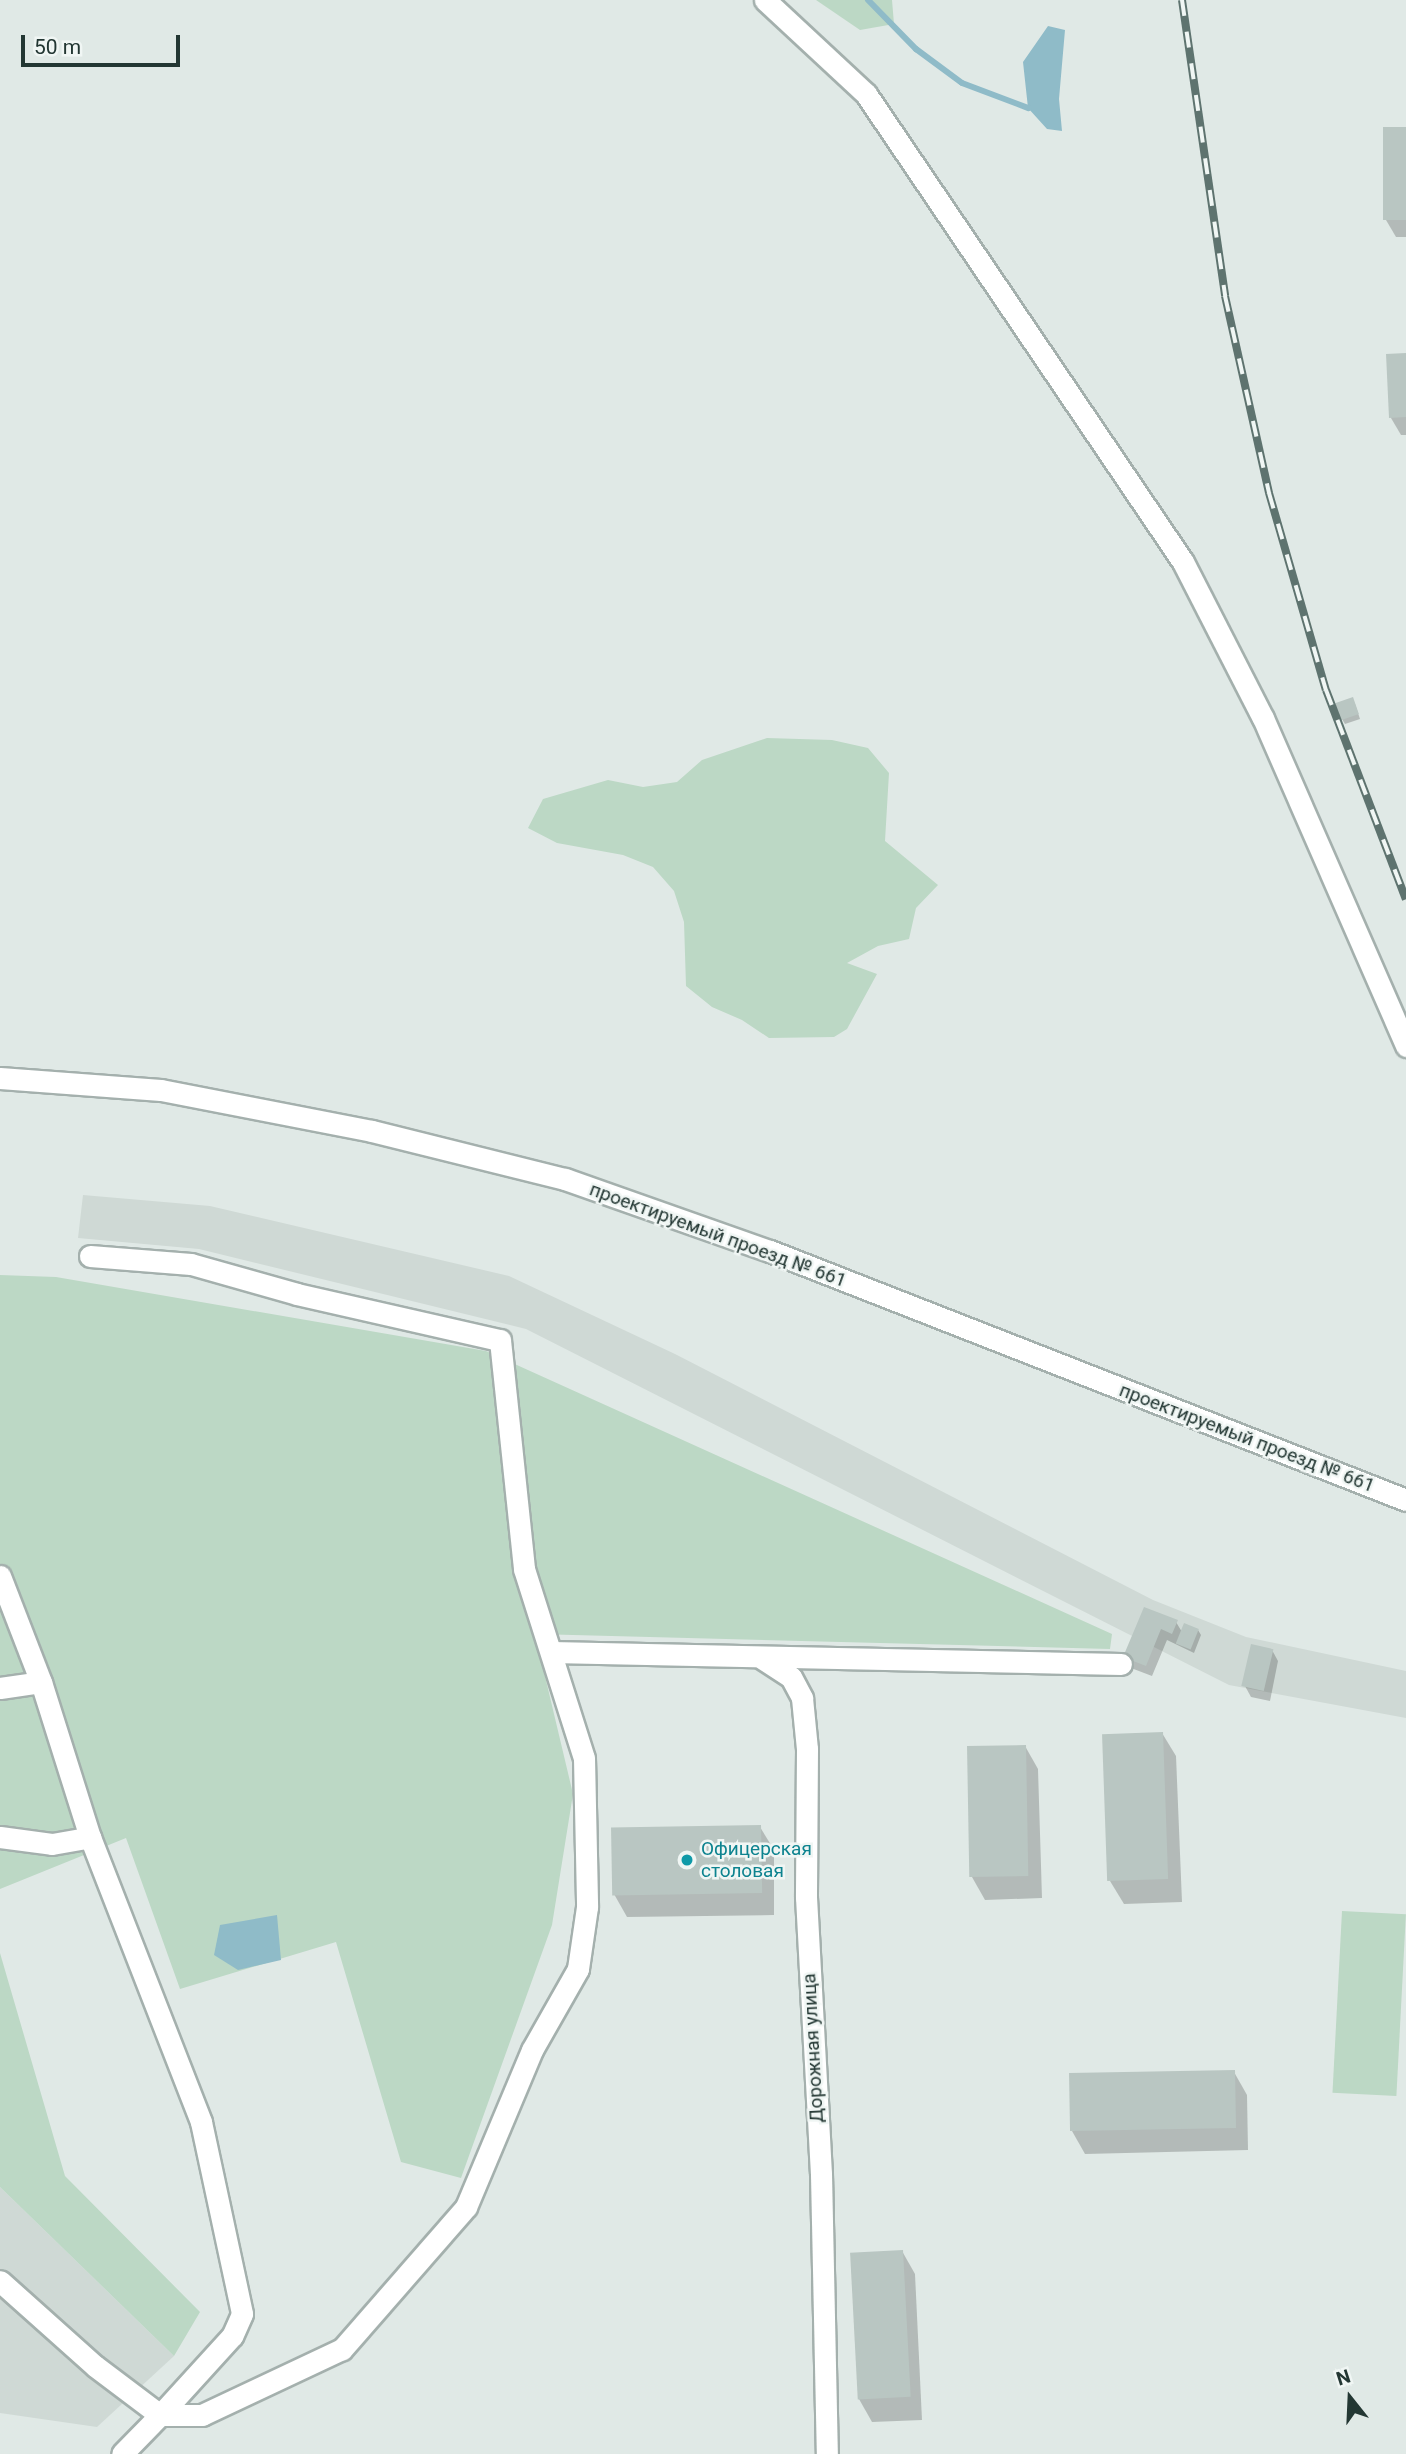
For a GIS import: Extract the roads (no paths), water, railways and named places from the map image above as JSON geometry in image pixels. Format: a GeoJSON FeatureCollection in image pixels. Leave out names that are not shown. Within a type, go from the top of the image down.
{"type":"FeatureCollection","features":[{"type":"Feature","properties":{"kind":"street"},"geometry":{"type":"LineString","coordinates":[[765,0],[866,94],[1183,562],[1263,718],[1406,1046]]}},
{"type":"Feature","properties":{"kind":"street","name":"проектируемый проезд № 661"},"geometry":{"type":"LineString","coordinates":[[0,1078],[161,1090],[372,1130],[565,1179],[770,1251],[1406,1500]]}},
{"type":"Feature","properties":{"kind":"street"},"geometry":{"type":"LineString","coordinates":[[0,2280],[95,2366],[160,2415],[202,2415],[342,2349],[466,2207],[532,2050],[578,1969],[587,1907],[584,1758],[524,1569],[500,1340],[297,1294],[191,1264],[90,1256]]}},
{"type":"Feature","properties":{"kind":"street"},"geometry":{"type":"LineString","coordinates":[[0,1576],[41,1682],[90,1837],[201,2122],[242,2314],[232,2336],[122,2454]]}},
{"type":"Feature","properties":{"kind":"street"},"geometry":{"type":"LineString","coordinates":[[551,1652],[669,1651],[763,1659],[1121,1664]]}},
{"type":"Feature","properties":{"kind":"street","name":"Дорожная улица"},"geometry":{"type":"LineString","coordinates":[[763,1659],[791,1677],[802,1698],[807,1749],[806,1897],[821,2174],[827,2454]]}},
{"type":"Feature","properties":{"kind":"street"},"geometry":{"type":"LineString","coordinates":[[0,1688],[41,1682]]}},
{"type":"Feature","properties":{"kind":"street"},"geometry":{"type":"LineString","coordinates":[[0,1837],[52,1844],[90,1837]]}},
{"type":"Feature","properties":{"kind":"water"},"geometry":{"type":"Polygon","coordinates":[[[1048,26],[1065,30],[1059,99],[1062,131],[1047,129],[1028,108],[1023,62],[1048,26]]]}},
{"type":"Feature","properties":{"kind":"water"},"geometry":{"type":"Polygon","coordinates":[[[277,1915],[281,1960],[238,1970],[214,1955],[220,1925],[277,1915]]]}},
{"type":"Feature","properties":{"kind":"waterway"},"geometry":{"type":"LineString","coordinates":[[868,0],[916,49],[962,83],[1028,108]]}},
{"type":"Feature","properties":{"kind":"railway"},"geometry":{"type":"LineString","coordinates":[[1182,0],[1225,296],[1269,493],[1326,690],[1406,899]]}},
{"type":"Feature","properties":{"kind":"place","name":"Офицерская столовая"},"geometry":{"type":"Point","coordinates":[687,1860]}}]}
